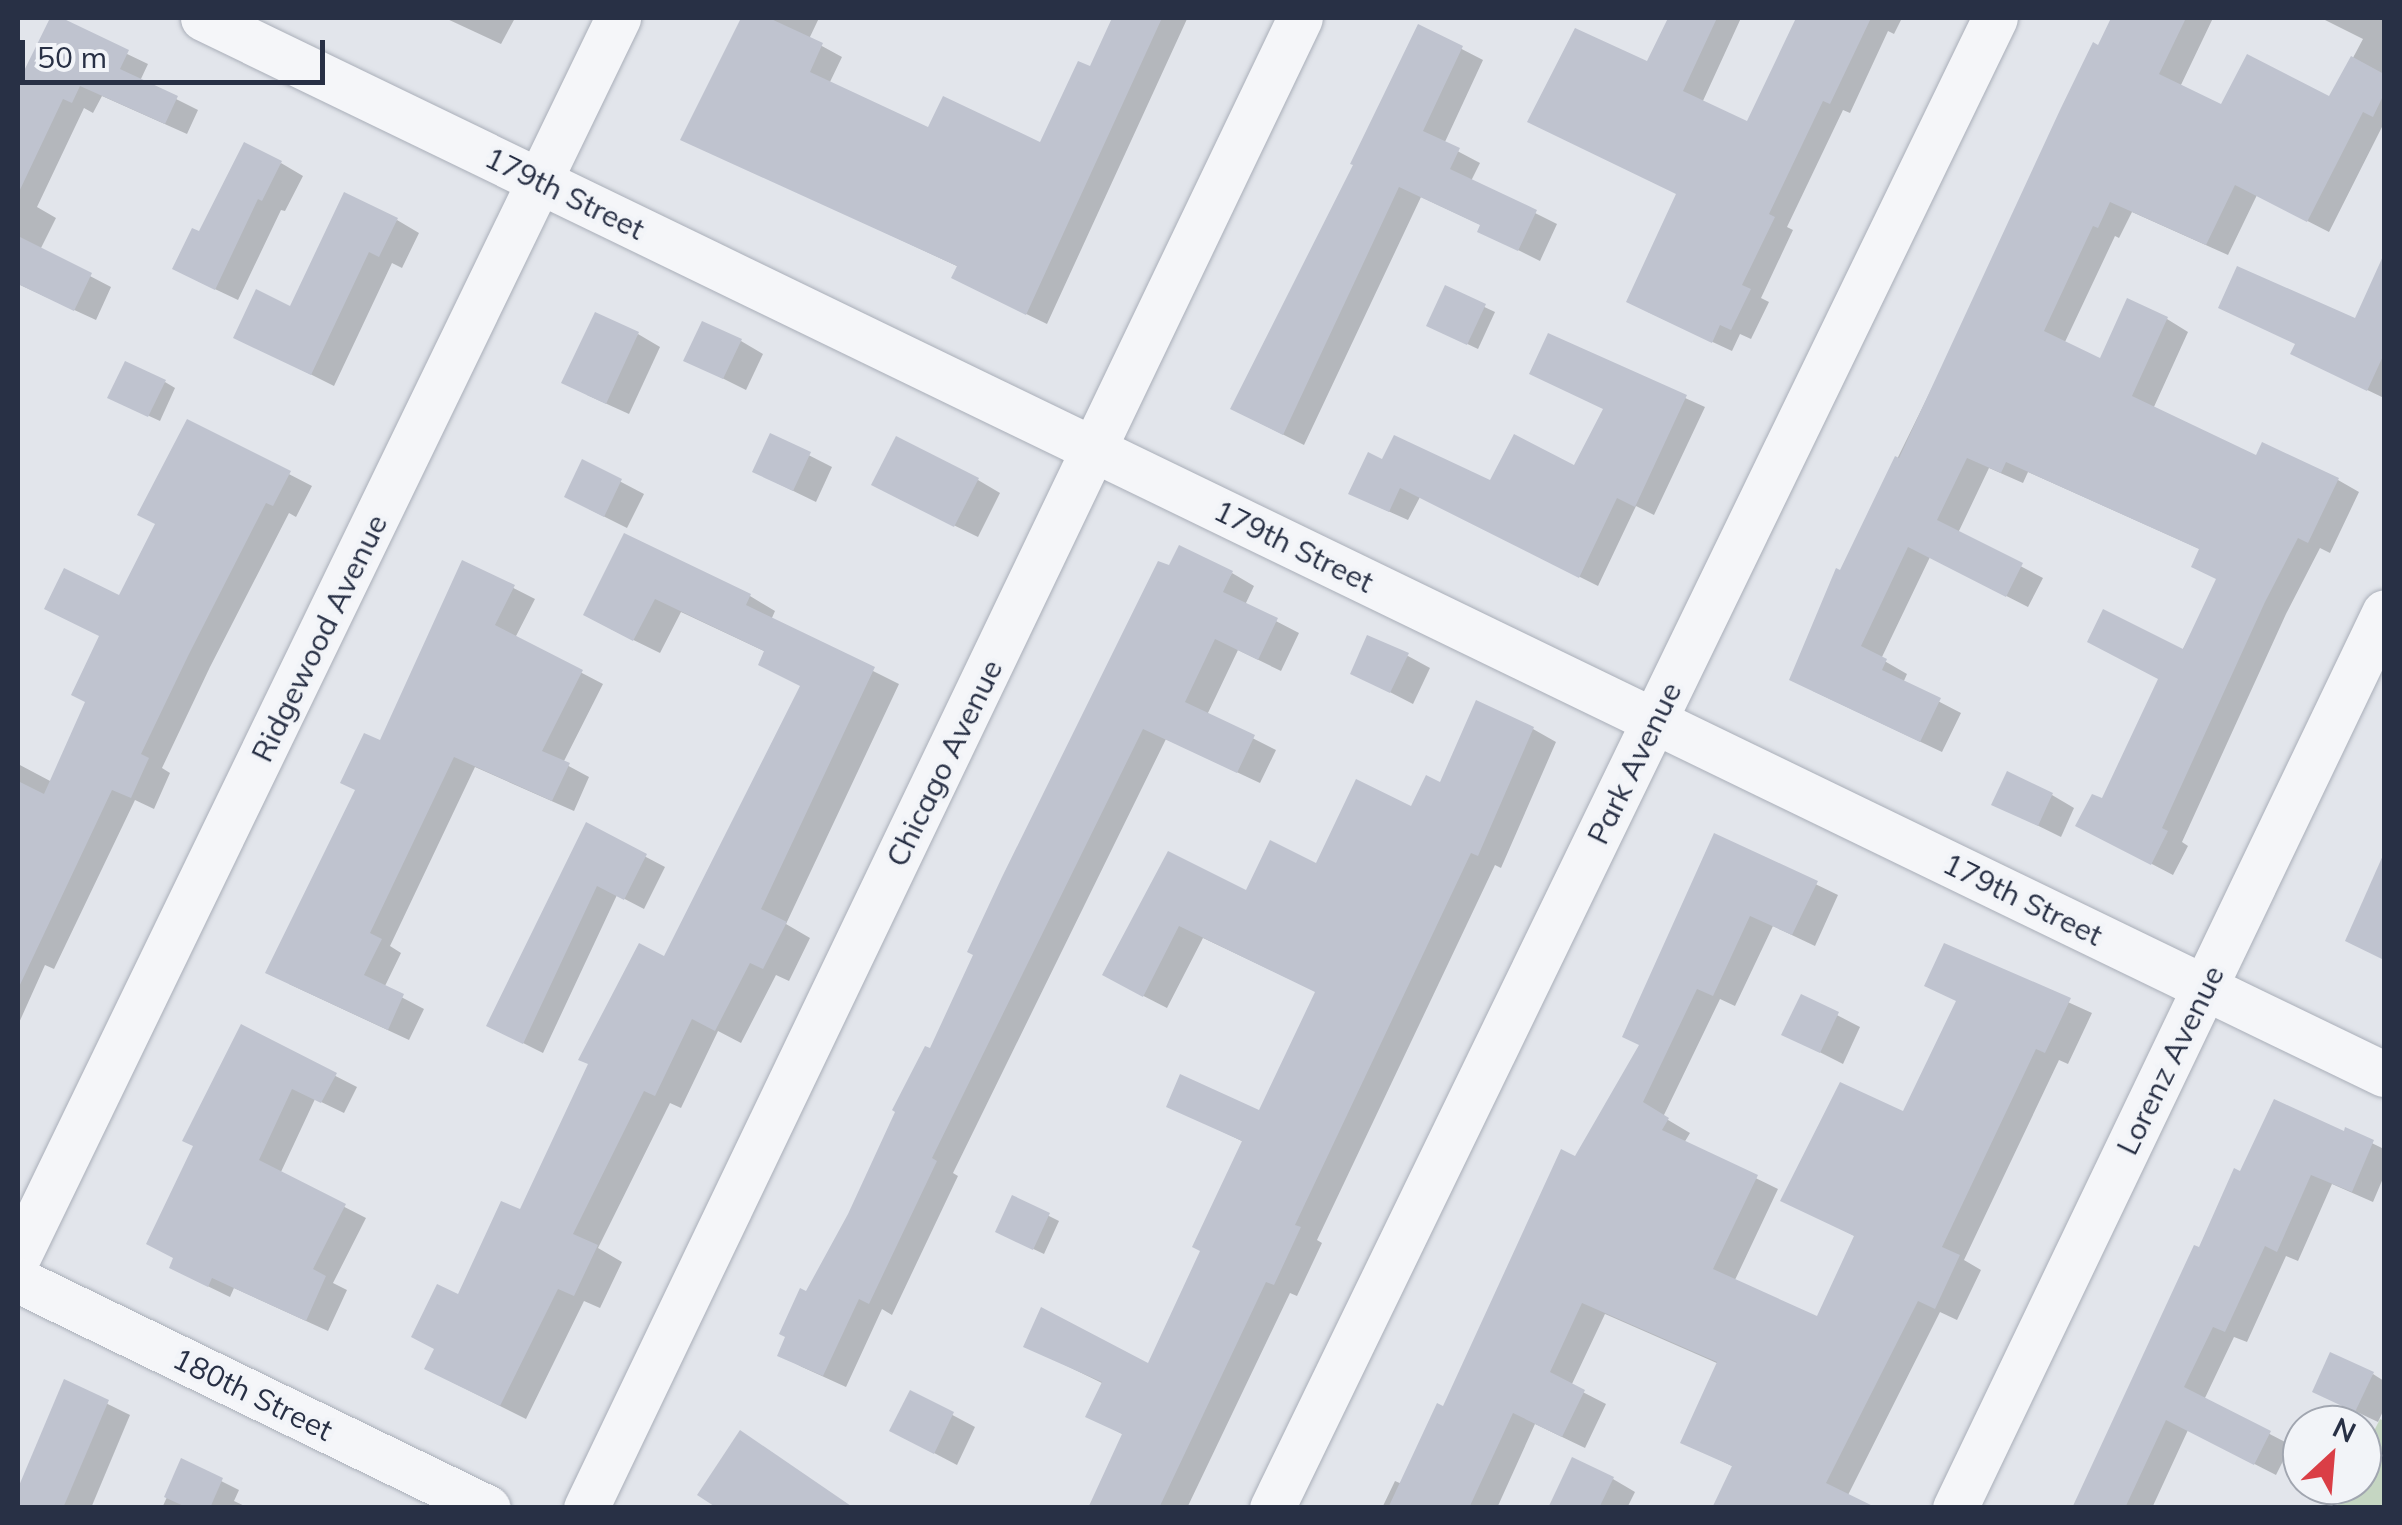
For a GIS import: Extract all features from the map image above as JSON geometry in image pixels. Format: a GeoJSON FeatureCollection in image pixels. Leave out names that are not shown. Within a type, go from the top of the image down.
{"type":"FeatureCollection","features":[{"type":"Feature","properties":{"kind":"street","name":"179th Street"},"geometry":{"type":"LineString","coordinates":[[204,18],[2384,1074]]}},
{"type":"Feature","properties":{"kind":"street","name":"Ridgewood Avenue"},"geometry":{"type":"LineString","coordinates":[[18,1257],[618,18]]}},
{"type":"Feature","properties":{"kind":"street","name":"Chicago Avenue"},"geometry":{"type":"LineString","coordinates":[[586,1508],[1300,18]]}},
{"type":"Feature","properties":{"kind":"street","name":"Park Avenue"},"geometry":{"type":"LineString","coordinates":[[1272,1508],[1994,18]]}},
{"type":"Feature","properties":{"kind":"street","name":"Lorenz Avenue"},"geometry":{"type":"LineString","coordinates":[[1956,1508],[2384,613]]}},
{"type":"Feature","properties":{"kind":"street","name":"180th Street"},"geometry":{"type":"LineString","coordinates":[[18,1280],[488,1508]]}},
{"type":"Feature","properties":{"kind":"green space"},"geometry":{"type":"Polygon","coordinates":[[[2384,1421],[2384,1507],[2337,1507],[2382,1505],[2384,1421]]]}},
{"type":"Feature","properties":{"kind":"building"},"geometry":{"type":"Polygon","coordinates":[[[50,18],[62,18],[129,50],[120,69],[178,96],[165,124],[80,86],[72,103],[63,99],[18,194],[18,83],[50,18]]]}},
{"type":"Feature","properties":{"kind":"building"},"geometry":{"type":"Polygon","coordinates":[[[741,18],[769,18],[823,43],[810,72],[928,127],[943,96],[1040,142],[1078,61],[1090,66],[1112,18],[1162,18],[1026,315],[951,278],[957,266],[680,140],[741,18]]]}},
{"type":"Feature","properties":{"kind":"building"},"geometry":{"type":"Polygon","coordinates":[[[1668,18],[1717,18],[1683,91],[1747,121],[1796,18],[1871,18],[1830,104],[1823,101],[1769,214],[1775,217],[1742,285],[1751,289],[1731,330],[1720,325],[1712,343],[1626,302],[1676,194],[1527,122],[1575,28],[1647,61],[1668,18]]]}},
{"type":"Feature","properties":{"kind":"building"},"geometry":{"type":"Polygon","coordinates":[[[2111,18],[2186,18],[2159,74],[2221,104],[2247,54],[2329,96],[2351,56],[2384,74],[2384,94],[2373,117],[2363,112],[2307,222],[2235,185],[2206,245],[2110,202],[2098,228],[2093,226],[2044,331],[2100,358],[2127,298],[2168,317],[2132,396],[2256,455],[2262,442],[2339,478],[2308,543],[2298,538],[2265,602],[2162,828],[2168,831],[2151,865],[2075,826],[2092,794],[2102,798],[2158,679],[2087,642],[2103,609],[2183,649],[2216,579],[2191,567],[2199,549],[2006,462],[2001,473],[1967,458],[1937,520],[2023,563],[2006,597],[1908,547],[1861,646],[1887,659],[1882,670],[1941,698],[1920,742],[1789,680],[1836,568],[1840,570],[1895,456],[1899,458],[2060,110],[2093,42],[2098,45],[2111,18]]]}},
{"type":"Feature","properties":{"kind":"building"},"geometry":{"type":"Polygon","coordinates":[[[1418,24],[1463,46],[1423,131],[1460,148],[1450,169],[1537,210],[1518,251],[1477,232],[1480,225],[1399,187],[1283,435],[1230,409],[1353,165],[1350,164],[1418,24]]]}},
{"type":"Feature","properties":{"kind":"building"},"geometry":{"type":"Polygon","coordinates":[[[244,142],[282,161],[262,201],[258,199],[215,290],[172,269],[192,228],[199,231],[244,142]]]}},
{"type":"Feature","properties":{"kind":"building"},"geometry":{"type":"Polygon","coordinates":[[[344,192],[398,218],[379,257],[369,252],[311,375],[233,338],[256,289],[290,306],[344,192]]]}},
{"type":"Feature","properties":{"kind":"building"},"geometry":{"type":"Polygon","coordinates":[[[18,236],[92,273],[74,311],[18,284],[18,236]]]}},
{"type":"Feature","properties":{"kind":"building"},"geometry":{"type":"Polygon","coordinates":[[[2384,254],[2384,354],[2367,391],[2290,354],[2295,344],[2218,308],[2237,266],[2355,318],[2384,254]]]}},
{"type":"Feature","properties":{"kind":"building"},"geometry":{"type":"Polygon","coordinates":[[[1445,285],[1486,304],[1467,345],[1426,326],[1445,285]]]}},
{"type":"Feature","properties":{"kind":"building"},"geometry":{"type":"Polygon","coordinates":[[[595,312],[639,332],[606,404],[561,383],[595,312]]]}},
{"type":"Feature","properties":{"kind":"building"},"geometry":{"type":"Polygon","coordinates":[[[702,321],[742,339],[723,379],[683,361],[702,321]]]}},
{"type":"Feature","properties":{"kind":"building"},"geometry":{"type":"Polygon","coordinates":[[[1548,333],[1687,395],[1635,507],[1617,498],[1579,578],[1400,488],[1389,512],[1348,494],[1368,452],[1382,459],[1394,435],[1490,480],[1514,434],[1574,465],[1603,409],[1529,374],[1548,333]]]}},
{"type":"Feature","properties":{"kind":"building"},"geometry":{"type":"Polygon","coordinates":[[[125,361],[166,380],[148,417],[107,398],[125,361]]]}},
{"type":"Feature","properties":{"kind":"building"},"geometry":{"type":"Polygon","coordinates":[[[187,419],[291,471],[273,506],[266,503],[189,654],[141,754],[149,758],[131,798],[112,790],[18,989],[18,781],[44,794],[85,702],[71,695],[99,636],[44,609],[64,568],[119,595],[155,524],[137,515],[187,419]]]}},
{"type":"Feature","properties":{"kind":"building"},"geometry":{"type":"Polygon","coordinates":[[[770,433],[811,452],[793,491],[752,472],[770,433]]]}},
{"type":"Feature","properties":{"kind":"building"},"geometry":{"type":"Polygon","coordinates":[[[896,436],[979,478],[954,527],[871,485],[896,436]]]}},
{"type":"Feature","properties":{"kind":"building"},"geometry":{"type":"Polygon","coordinates":[[[582,459],[622,479],[604,517],[564,497],[582,459]]]}},
{"type":"Feature","properties":{"kind":"building"},"geometry":{"type":"Polygon","coordinates":[[[624,533],[751,594],[746,605],[875,667],[761,909],[787,922],[763,969],[750,963],[715,1031],[692,1019],[655,1096],[644,1091],[573,1234],[598,1245],[574,1296],[558,1289],[500,1406],[424,1369],[434,1349],[411,1337],[437,1284],[458,1294],[501,1201],[520,1209],[588,1064],[578,1060],[639,943],[664,956],[800,686],[758,665],[764,651],[655,599],[633,641],[583,615],[624,533]]]}},
{"type":"Feature","properties":{"kind":"building"},"geometry":{"type":"Polygon","coordinates":[[[1179,545],[1233,571],[1223,592],[1278,618],[1258,660],[1215,639],[1185,702],[1255,735],[1237,773],[1143,729],[932,1158],[937,1161],[869,1304],[859,1299],[823,1376],[777,1356],[785,1337],[779,1334],[800,1288],[806,1291],[848,1214],[895,1112],[892,1110],[925,1046],[930,1048],[973,955],[967,952],[1002,877],[1158,561],[1169,565],[1179,545]]]}},
{"type":"Feature","properties":{"kind":"building"},"geometry":{"type":"Polygon","coordinates":[[[462,560],[515,585],[495,625],[583,670],[542,751],[570,763],[552,801],[454,757],[370,933],[382,939],[364,975],[404,994],[388,1030],[265,973],[355,790],[340,783],[364,733],[380,740],[462,560]]]}},
{"type":"Feature","properties":{"kind":"building"},"geometry":{"type":"Polygon","coordinates":[[[1367,635],[1409,653],[1390,693],[1350,674],[1367,635]]]}},
{"type":"Feature","properties":{"kind":"building"},"geometry":{"type":"Polygon","coordinates":[[[1476,700],[1534,727],[1478,856],[1471,853],[1295,1225],[1301,1227],[1274,1285],[1266,1282],[1159,1508],[1088,1508],[1122,1434],[1085,1417],[1102,1382],[1023,1347],[1041,1307],[1148,1363],[1200,1251],[1192,1247],[1242,1141],[1166,1107],[1180,1074],[1259,1110],[1315,992],[1179,926],[1143,997],[1102,975],[1168,851],[1246,890],[1270,840],[1316,863],[1356,779],[1411,806],[1426,775],[1440,782],[1476,700]]]}},
{"type":"Feature","properties":{"kind":"building"},"geometry":{"type":"Polygon","coordinates":[[[2007,771],[2053,793],[2038,826],[1991,805],[2007,771]]]}},
{"type":"Feature","properties":{"kind":"building"},"geometry":{"type":"Polygon","coordinates":[[[586,822],[647,854],[624,900],[597,886],[523,1044],[486,1026],[586,822]]]}},
{"type":"Feature","properties":{"kind":"building"},"geometry":{"type":"Polygon","coordinates":[[[1714,833],[1818,881],[1792,935],[1750,916],[1713,996],[1697,989],[1643,1102],[1669,1118],[1662,1130],[1758,1175],[1713,1269],[1817,1316],[1854,1236],[1780,1201],[1840,1082],[1903,1111],[1956,1001],[1924,986],[1944,943],[2071,998],[2045,1053],[2036,1049],[1942,1247],[1960,1255],[1935,1309],[1918,1301],[1826,1483],[1877,1508],[1712,1508],[1732,1466],[1680,1443],[1717,1362],[1582,1303],[1550,1372],[1585,1390],[1562,1437],[1513,1413],[1469,1508],[1388,1508],[1437,1403],[1443,1406],[1561,1149],[1575,1156],[1639,1045],[1622,1037],[1714,833]]]}},
{"type":"Feature","properties":{"kind":"building"},"geometry":{"type":"Polygon","coordinates":[[[2384,853],[2384,960],[2345,941],[2384,853]]]}},
{"type":"Feature","properties":{"kind":"building"},"geometry":{"type":"Polygon","coordinates":[[[1801,994],[1839,1012],[1820,1053],[1781,1035],[1801,994]]]}},
{"type":"Feature","properties":{"kind":"building"},"geometry":{"type":"Polygon","coordinates":[[[241,1024],[337,1073],[321,1103],[292,1089],[259,1160],[346,1204],[313,1269],[326,1276],[306,1321],[212,1278],[208,1287],[169,1268],[173,1258],[146,1244],[193,1146],[182,1141],[241,1024]]]}},
{"type":"Feature","properties":{"kind":"building"},"geometry":{"type":"Polygon","coordinates":[[[2274,1099],[2344,1131],[2345,1127],[2374,1140],[2352,1192],[2311,1175],[2277,1252],[2265,1246],[2225,1332],[2213,1327],[2184,1387],[2271,1431],[2254,1465],[2166,1420],[2125,1508],[2072,1508],[2194,1245],[2199,1247],[2234,1168],[2240,1171],[2274,1099]]]}},
{"type":"Feature","properties":{"kind":"building"},"geometry":{"type":"Polygon","coordinates":[[[1012,1195],[1050,1213],[1033,1250],[995,1232],[1012,1195]]]}},
{"type":"Feature","properties":{"kind":"building"},"geometry":{"type":"Polygon","coordinates":[[[2330,1352],[2374,1372],[2358,1405],[2340,1405],[2312,1392],[2330,1352]]]}},
{"type":"Feature","properties":{"kind":"building"},"geometry":{"type":"Polygon","coordinates":[[[64,1379],[109,1400],[63,1508],[18,1508],[18,1488],[64,1379]]]}},
{"type":"Feature","properties":{"kind":"building"},"geometry":{"type":"Polygon","coordinates":[[[910,1390],[954,1412],[934,1454],[889,1431],[910,1390]]]}},
{"type":"Feature","properties":{"kind":"building"},"geometry":{"type":"Polygon","coordinates":[[[740,1430],[854,1508],[717,1508],[697,1495],[740,1430]]]}},
{"type":"Feature","properties":{"kind":"building"},"geometry":{"type":"Polygon","coordinates":[[[1572,1457],[1614,1477],[1599,1508],[1548,1508],[1572,1457]]]}},
{"type":"Feature","properties":{"kind":"building"},"geometry":{"type":"Polygon","coordinates":[[[181,1458],[223,1478],[210,1508],[188,1508],[164,1497],[181,1458]]]}}]}
